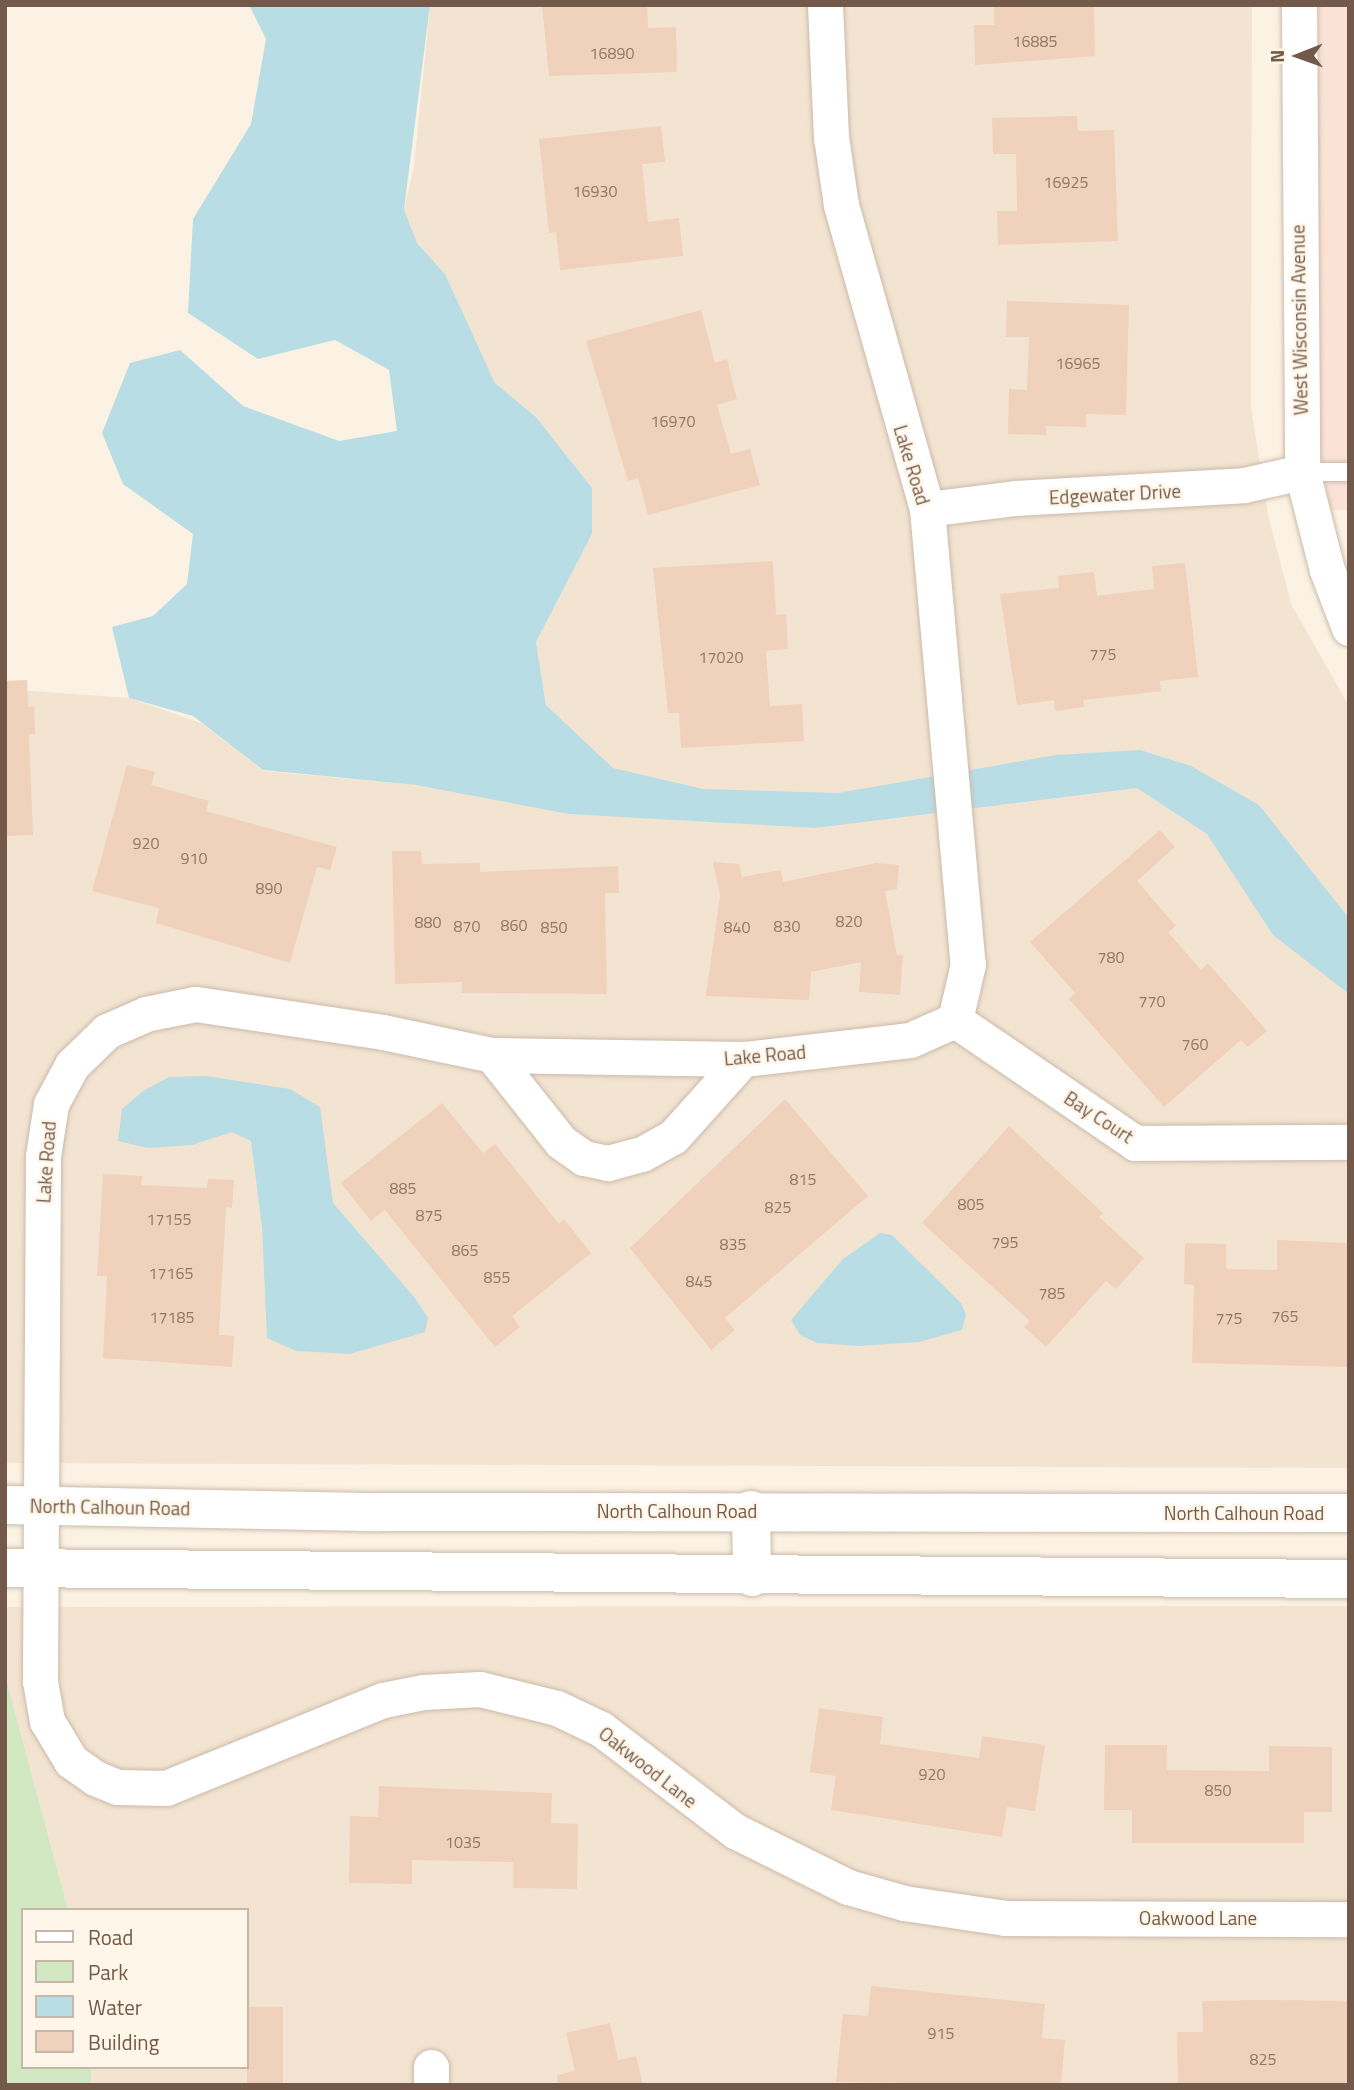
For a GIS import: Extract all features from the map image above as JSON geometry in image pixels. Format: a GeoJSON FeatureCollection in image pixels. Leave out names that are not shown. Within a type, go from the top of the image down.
{"type":"FeatureCollection","features":[{"type":"Feature","properties":{"kind":"main road","name":"North Calhoun Road"},"geometry":{"type":"LineString","coordinates":[[5,1505],[380,1512],[751,1510],[1349,1513]]}},
{"type":"Feature","properties":{"kind":"main road"},"geometry":{"type":"LineString","coordinates":[[751,1510],[752,1577]]}},
{"type":"Feature","properties":{"kind":"main road"},"geometry":{"type":"LineString","coordinates":[[24,1569],[752,1577],[1349,1579]]}},
{"type":"Feature","properties":{"kind":"street","name":"Lake Road"},"geometry":{"type":"LineString","coordinates":[[24,1569],[44,1505],[43,1156],[51,1104],[72,1065],[107,1031],[146,1014],[195,1004],[383,1032],[492,1055],[743,1059],[910,1040],[955,1020],[968,964],[948,766],[927,509],[841,205],[825,5]]}},
{"type":"Feature","properties":{"kind":"street","name":"West Wisconsin Avenue"},"geometry":{"type":"LineString","coordinates":[[1299,5],[1302,472],[1349,628]]}},
{"type":"Feature","properties":{"kind":"street","name":"Edgewater Drive"},"geometry":{"type":"LineString","coordinates":[[927,509],[1015,498],[1244,485],[1302,472]]}},
{"type":"Feature","properties":{"kind":"street","name":"Bay Court"},"geometry":{"type":"LineString","coordinates":[[955,1020],[1136,1143],[1349,1142]]}},
{"type":"Feature","properties":{"kind":"street"},"geometry":{"type":"LineString","coordinates":[[492,1055],[561,1142],[584,1158],[608,1163],[642,1154],[673,1137],[743,1059]]}},
{"type":"Feature","properties":{"kind":"street","name":"Oakwood Lane"},"geometry":{"type":"LineString","coordinates":[[24,1569],[47,1721],[71,1761],[117,1787],[187,1783],[383,1700],[423,1692],[480,1689],[557,1708],[601,1728],[735,1831],[848,1887],[904,1903],[1005,1918],[1349,1919]]}},
{"type":"Feature","properties":{"kind":"lane"},"geometry":{"type":"LineString","coordinates":[[1302,472],[1349,472]]}},
{"type":"Feature","properties":{"kind":"shaded area"},"geometry":{"type":"Polygon","coordinates":[[[430,5],[1252,5],[1251,407],[1268,515],[1291,604],[1349,706],[1349,1468],[5,1463],[5,689],[129,698],[201,723],[264,771],[416,785],[613,768],[546,705],[536,642],[592,534],[592,488],[536,417],[495,383],[445,274],[417,243],[404,209],[414,167],[430,5]]]}},
{"type":"Feature","properties":{"kind":"shaded area"},"geometry":{"type":"Polygon","coordinates":[[[1319,5],[1349,5],[1349,510],[1330,510],[1315,417],[1319,5]]]}},
{"type":"Feature","properties":{"kind":"shaded area"},"geometry":{"type":"Polygon","coordinates":[[[1349,1606],[1349,2085],[91,2085],[91,2069],[248,2069],[248,1908],[67,1908],[5,1675],[5,1607],[1349,1606]]]}},
{"type":"Feature","properties":{"kind":"green space"},"geometry":{"type":"Polygon","coordinates":[[[5,1675],[67,1908],[21,1908],[21,2069],[91,2069],[91,2085],[5,2085],[5,1675]]]}},
{"type":"Feature","properties":{"kind":"water"},"geometry":{"type":"Polygon","coordinates":[[[249,5],[430,5],[404,209],[417,243],[445,274],[495,383],[536,417],[592,488],[592,534],[536,642],[546,705],[613,768],[703,789],[838,793],[1056,755],[1140,750],[1191,766],[1259,805],[1349,918],[1349,994],[1273,935],[1207,834],[1137,788],[815,828],[569,814],[416,785],[263,770],[193,716],[129,698],[112,627],[153,616],[187,584],[193,534],[123,484],[102,433],[130,363],[180,350],[243,406],[339,441],[397,431],[389,370],[335,340],[258,359],[188,313],[193,219],[251,124],[266,39],[249,5]]]}},
{"type":"Feature","properties":{"kind":"water"},"geometry":{"type":"Polygon","coordinates":[[[206,1076],[290,1089],[320,1107],[333,1203],[415,1298],[428,1318],[425,1332],[350,1354],[296,1351],[267,1338],[262,1227],[251,1141],[232,1132],[192,1145],[148,1148],[118,1141],[122,1109],[143,1091],[169,1077],[206,1076]]]}},
{"type":"Feature","properties":{"kind":"water"},"geometry":{"type":"Polygon","coordinates":[[[880,1233],[892,1235],[961,1303],[966,1315],[962,1330],[919,1342],[858,1346],[817,1343],[800,1335],[791,1320],[843,1259],[880,1233]]]}},
{"type":"Feature","properties":{"kind":"building"},"geometry":{"type":"Polygon","coordinates":[[[542,5],[647,5],[648,28],[676,27],[677,72],[549,76],[542,5]]]}},
{"type":"Feature","properties":{"kind":"building"},"geometry":{"type":"Polygon","coordinates":[[[994,5],[1094,5],[1095,56],[975,65],[974,25],[994,25],[994,5]]]}},
{"type":"Feature","properties":{"kind":"building"},"geometry":{"type":"Polygon","coordinates":[[[1077,116],[1078,131],[1114,130],[1118,241],[998,245],[997,211],[1017,211],[1016,154],[993,154],[992,118],[1077,116]]]}},
{"type":"Feature","properties":{"kind":"building"},"geometry":{"type":"Polygon","coordinates":[[[661,126],[665,162],[642,164],[648,222],[679,218],[683,256],[560,270],[556,232],[549,233],[539,139],[661,126]]]}},
{"type":"Feature","properties":{"kind":"building"},"geometry":{"type":"Polygon","coordinates":[[[1007,301],[1129,305],[1126,415],[1086,414],[1086,427],[1046,426],[1046,435],[1008,434],[1009,389],[1027,390],[1029,337],[1006,337],[1007,301]]]}},
{"type":"Feature","properties":{"kind":"building"},"geometry":{"type":"Polygon","coordinates":[[[701,310],[715,363],[727,359],[737,399],[717,405],[731,454],[750,449],[760,485],[648,515],[638,478],[628,481],[586,341],[701,310]]]}},
{"type":"Feature","properties":{"kind":"building"},"geometry":{"type":"Polygon","coordinates":[[[773,561],[776,615],[786,614],[788,649],[766,651],[770,706],[802,704],[804,741],[681,748],[679,713],[668,713],[653,568],[773,561]]]}},
{"type":"Feature","properties":{"kind":"building"},"geometry":{"type":"Polygon","coordinates":[[[1185,563],[1198,677],[1160,681],[1161,691],[1083,700],[1084,707],[1055,711],[1054,700],[1017,705],[1000,594],[1059,588],[1058,576],[1094,572],[1097,596],[1154,589],[1152,566],[1185,563]]]}},
{"type":"Feature","properties":{"kind":"building"},"geometry":{"type":"Polygon","coordinates":[[[27,680],[28,707],[34,706],[35,734],[29,734],[33,835],[5,836],[5,681],[27,680]]]}},
{"type":"Feature","properties":{"kind":"building"},"geometry":{"type":"Polygon","coordinates":[[[127,765],[155,772],[151,785],[209,801],[206,811],[337,847],[330,870],[317,867],[290,963],[156,923],[159,908],[92,891],[127,765]]]}},
{"type":"Feature","properties":{"kind":"building"},"geometry":{"type":"Polygon","coordinates":[[[1160,830],[1175,847],[1137,881],[1176,926],[1168,932],[1201,970],[1208,963],[1267,1031],[1248,1047],[1241,1040],[1164,1107],[1069,999],[1075,993],[1030,942],[1160,830]]]}},
{"type":"Feature","properties":{"kind":"building"},"geometry":{"type":"Polygon","coordinates":[[[392,851],[421,851],[422,864],[480,863],[480,872],[618,866],[619,893],[605,893],[607,994],[462,993],[462,982],[395,984],[392,851]]]}},
{"type":"Feature","properties":{"kind":"building"},"geometry":{"type":"Polygon","coordinates":[[[713,862],[739,864],[742,877],[781,870],[783,882],[876,863],[899,865],[897,889],[885,891],[897,955],[903,955],[900,995],[859,992],[861,962],[811,972],[809,1000],[706,996],[720,895],[713,862]]]}},
{"type":"Feature","properties":{"kind":"building"},"geometry":{"type":"Polygon","coordinates":[[[785,1099],[868,1196],[725,1318],[735,1330],[711,1350],[630,1248],[785,1099]]]}},
{"type":"Feature","properties":{"kind":"building"},"geometry":{"type":"Polygon","coordinates":[[[442,1103],[483,1153],[495,1144],[559,1224],[564,1219],[591,1253],[512,1316],[520,1327],[495,1347],[385,1210],[371,1221],[341,1183],[442,1103]]]}},
{"type":"Feature","properties":{"kind":"building"},"geometry":{"type":"Polygon","coordinates":[[[1009,1126],[1103,1213],[1099,1217],[1144,1258],[1116,1289],[1106,1281],[1046,1347],[1024,1327],[1030,1321],[922,1223],[1009,1126]]]}},
{"type":"Feature","properties":{"kind":"building"},"geometry":{"type":"Polygon","coordinates":[[[103,1174],[142,1176],[141,1185],[207,1188],[208,1179],[234,1180],[232,1208],[226,1207],[219,1335],[234,1336],[232,1367],[103,1358],[107,1276],[97,1276],[103,1174]]]}},
{"type":"Feature","properties":{"kind":"building"},"geometry":{"type":"Polygon","coordinates":[[[1277,1240],[1349,1243],[1349,1367],[1192,1363],[1194,1285],[1184,1284],[1185,1243],[1226,1244],[1226,1269],[1277,1270],[1277,1240]]]}},
{"type":"Feature","properties":{"kind":"building"},"geometry":{"type":"Polygon","coordinates":[[[819,1708],[883,1717],[880,1744],[979,1758],[982,1736],[1045,1745],[1035,1811],[1007,1807],[1002,1837],[831,1810],[836,1776],[810,1772],[819,1708]]]}},
{"type":"Feature","properties":{"kind":"building"},"geometry":{"type":"Polygon","coordinates":[[[1105,1745],[1167,1745],[1167,1770],[1269,1771],[1269,1746],[1332,1747],[1332,1812],[1304,1812],[1304,1843],[1132,1843],[1132,1810],[1104,1810],[1105,1745]]]}},
{"type":"Feature","properties":{"kind":"building"},"geometry":{"type":"Polygon","coordinates":[[[379,1786],[552,1793],[551,1823],[578,1824],[577,1889],[513,1888],[513,1862],[412,1860],[412,1884],[349,1883],[350,1816],[378,1817],[379,1786]]]}},
{"type":"Feature","properties":{"kind":"building"},"geometry":{"type":"Polygon","coordinates":[[[871,1986],[1045,2004],[1042,2038],[1065,2040],[1061,2085],[836,2082],[843,2014],[868,2016],[871,1986]]]}},
{"type":"Feature","properties":{"kind":"building"},"geometry":{"type":"Polygon","coordinates":[[[1202,2001],[1349,2001],[1349,2085],[1178,2085],[1177,2032],[1203,2032],[1202,2001]]]}},
{"type":"Feature","properties":{"kind":"building"},"geometry":{"type":"Polygon","coordinates":[[[248,2007],[283,2007],[283,2085],[247,2085],[248,2007]]]}},
{"type":"Feature","properties":{"kind":"building"},"geometry":{"type":"Polygon","coordinates":[[[610,2023],[618,2060],[636,2056],[643,2085],[558,2085],[557,2075],[575,2071],[566,2033],[610,2023]]]}}]}
